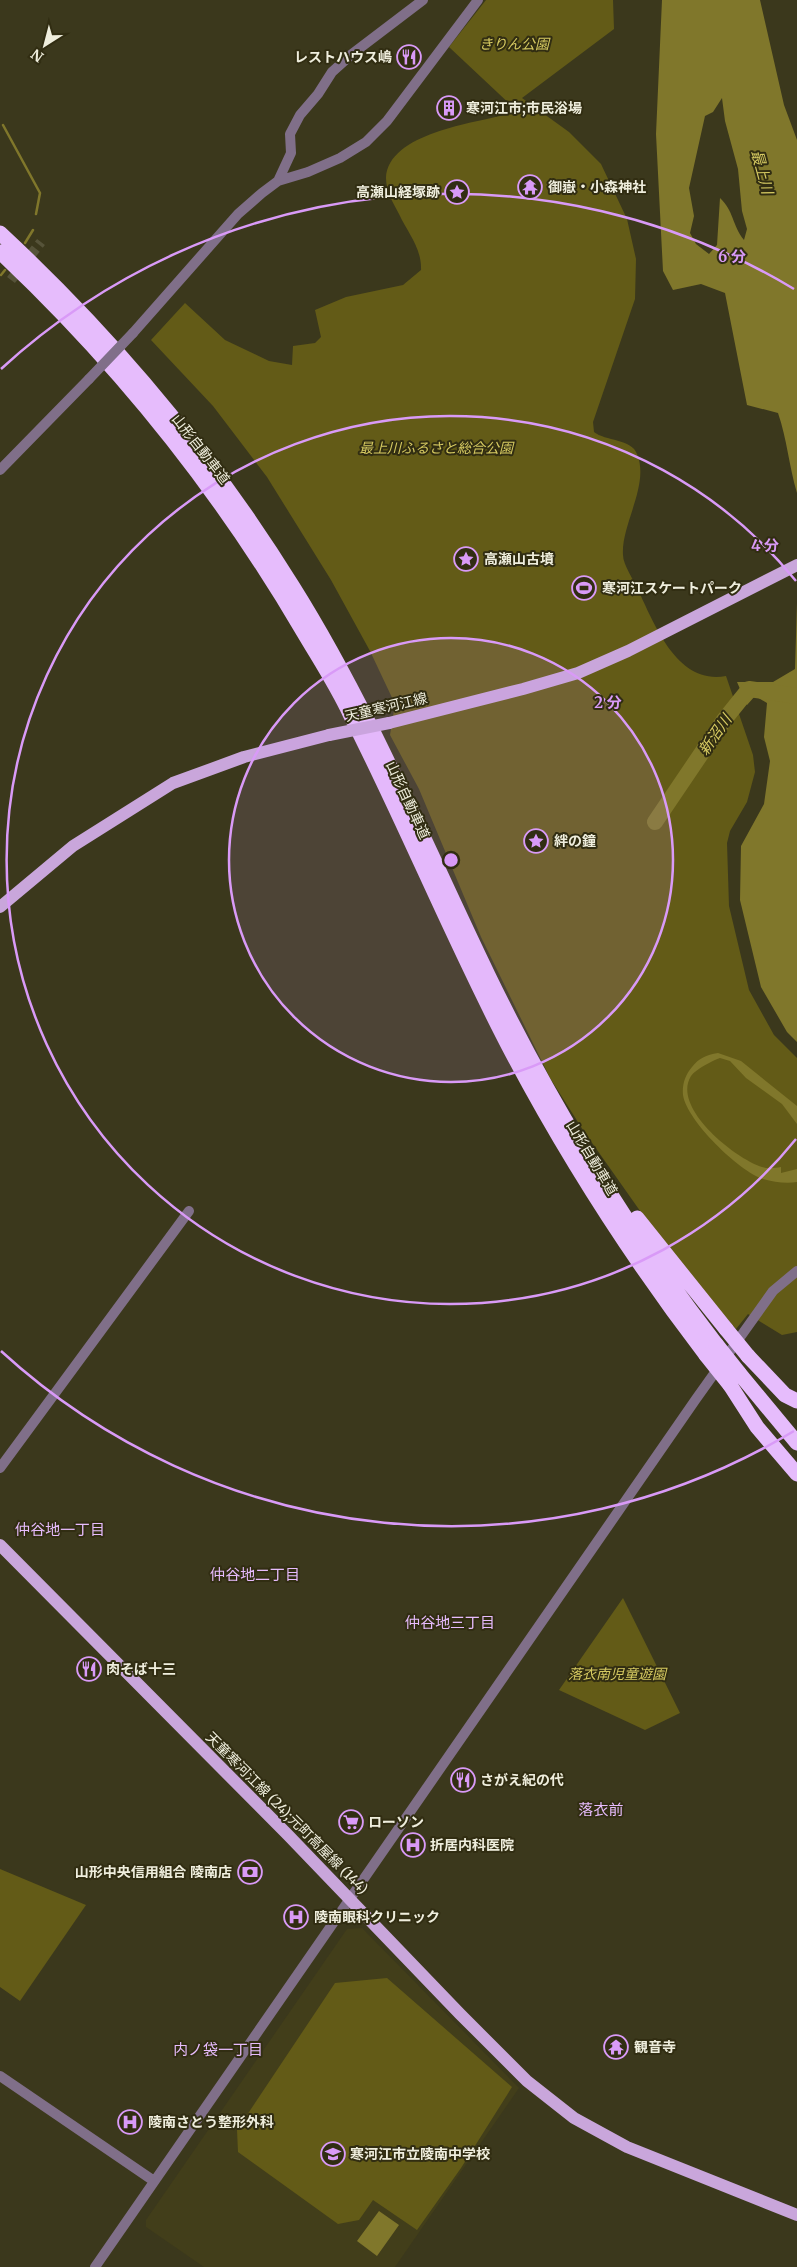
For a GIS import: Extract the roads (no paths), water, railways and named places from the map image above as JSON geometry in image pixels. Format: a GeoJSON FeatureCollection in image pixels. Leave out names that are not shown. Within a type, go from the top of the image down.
{"type":"FeatureCollection","features":[{"type":"Feature","properties":{"kind":"highway","name":"山形自動車道"},"geometry":{"type":"LineString","coordinates":[[0,233],[43,273],[155,394],[220,477],[294,588],[362,710],[506,1011],[567,1122],[711,1349]]}},
{"type":"Feature","properties":{"kind":"highway","name":"山形自動車道"},"geometry":{"type":"LineString","coordinates":[[0,252],[96,348],[145,404],[210,487],[249,544],[350,712],[509,1047],[582,1175],[627,1245],[711,1349],[797,1464]]}},
{"type":"Feature","properties":{"kind":"highway"},"geometry":{"type":"LineString","coordinates":[[567,1122],[642,1225],[748,1356],[778,1389],[797,1401]]}},
{"type":"Feature","properties":{"kind":"highway","name":"山形自動車道"},"geometry":{"type":"LineString","coordinates":[[734,1379],[797,1443]]}},
{"type":"Feature","properties":{"kind":"highway"},"geometry":{"type":"LineString","coordinates":[[734,1379],[757,1427],[797,1474]]}},
{"type":"Feature","properties":{"kind":"main road","name":"天童寒河江線"},"geometry":{"type":"LineString","coordinates":[[0,907],[73,846],[173,783],[244,756],[524,690],[578,673],[628,651],[797,565]]}},
{"type":"Feature","properties":{"kind":"main road","name":"天童寒河江線 (24);元町高屋線 (144)"},"geometry":{"type":"LineString","coordinates":[[0,1545],[66,1614],[349,1897],[460,2014],[527,2081],[574,2118],[627,2147],[797,2215]]}},
{"type":"Feature","properties":{"kind":"street"},"geometry":{"type":"LineString","coordinates":[[278,181],[291,153],[290,134],[296,121],[332,72],[352,54],[423,0]]}},
{"type":"Feature","properties":{"kind":"street"},"geometry":{"type":"LineString","coordinates":[[0,470],[133,332],[238,214],[278,181],[324,165],[366,142],[403,100],[478,0]]}},
{"type":"Feature","properties":{"kind":"street"},"geometry":{"type":"LineString","coordinates":[[0,1468],[189,1211]]}},
{"type":"Feature","properties":{"kind":"street"},"geometry":{"type":"LineString","coordinates":[[95,2267],[349,1897],[758,1312],[773,1291],[797,1271]]}},
{"type":"Feature","properties":{"kind":"street"},"geometry":{"type":"LineString","coordinates":[[0,2076],[154,2181]]}},
{"type":"Feature","properties":{"kind":"water","name":"最上川"},"geometry":{"type":"Polygon","coordinates":[[[662,0],[760,0],[784,105],[797,140],[797,493],[778,413],[747,405],[725,293],[701,284],[673,290],[663,271],[656,134],[662,0]],[[722,98],[713,112],[705,116],[689,188],[694,216],[690,233],[696,244],[709,254],[717,245],[720,198],[728,208],[744,240],[747,229],[742,211],[738,169],[725,121],[722,98]]]}},
{"type":"Feature","properties":{"kind":"water"},"geometry":{"type":"Polygon","coordinates":[[[797,603],[797,1042],[787,1032],[761,987],[740,900],[741,846],[764,804],[770,761],[764,737],[767,703],[755,696],[747,705],[737,682],[773,682],[795,669],[797,603]]]}},
{"type":"Feature","properties":{"kind":"water"},"geometry":{"type":"Polygon","coordinates":[[[718,1053],[741,1061],[797,1106],[797,1124],[782,1104],[746,1078],[730,1061],[720,1058],[700,1068],[691,1076],[687,1089],[690,1103],[698,1117],[723,1143],[751,1162],[764,1168],[781,1167],[781,1173],[797,1169],[797,1182],[776,1182],[753,1174],[728,1156],[694,1118],[683,1095],[684,1080],[697,1061],[718,1053]]]}},
{"type":"Feature","properties":{"kind":"water"},"geometry":{"type":"Polygon","coordinates":[[[379,2211],[399,2225],[377,2256],[357,2241],[379,2211]]]}},
{"type":"Feature","properties":{"kind":"waterway"},"geometry":{"type":"LineString","coordinates":[[3,125],[40,193],[36,214]]}},
{"type":"Feature","properties":{"kind":"waterway"},"geometry":{"type":"LineString","coordinates":[[25,243],[33,230]]}},
{"type":"Feature","properties":{"kind":"waterway"},"geometry":{"type":"LineString","coordinates":[[1,275],[5,270]]}},
{"type":"Feature","properties":{"kind":"waterway","name":"新沼川"},"geometry":{"type":"LineString","coordinates":[[655,822],[724,720],[749,689],[797,696]]}},
{"type":"Feature","properties":{"kind":"tunnel"},"geometry":{"type":"LineString","coordinates":[[11,280],[41,242]]}},
{"type":"Feature","properties":{"kind":"place","name":"レストハウス嶋"},"geometry":{"type":"Point","coordinates":[409,57]}},
{"type":"Feature","properties":{"kind":"place","name":"寒河江市;市民浴場"},"geometry":{"type":"Point","coordinates":[449,108]}},
{"type":"Feature","properties":{"kind":"place","name":"御嶽・小森神社"},"geometry":{"type":"Point","coordinates":[530,187]}},
{"type":"Feature","properties":{"kind":"place","name":"高瀬山経塚跡"},"geometry":{"type":"Point","coordinates":[457,192]}},
{"type":"Feature","properties":{"kind":"place","name":"高瀬山古墳"},"geometry":{"type":"Point","coordinates":[466,559]}},
{"type":"Feature","properties":{"kind":"place","name":"寒河江スケートパーク"},"geometry":{"type":"Point","coordinates":[584,588]}},
{"type":"Feature","properties":{"kind":"place","name":"絆の鐘"},"geometry":{"type":"Point","coordinates":[536,841]}},
{"type":"Feature","properties":{"kind":"place","name":"肉そば十三"},"geometry":{"type":"Point","coordinates":[89,1669]}},
{"type":"Feature","properties":{"kind":"place","name":"さがえ紀の代"},"geometry":{"type":"Point","coordinates":[463,1780]}},
{"type":"Feature","properties":{"kind":"place","name":"ローソン"},"geometry":{"type":"Point","coordinates":[351,1822]}},
{"type":"Feature","properties":{"kind":"place","name":"折居内科医院"},"geometry":{"type":"Point","coordinates":[413,1845]}},
{"type":"Feature","properties":{"kind":"place","name":"山形中央信用組合 陵南店"},"geometry":{"type":"Point","coordinates":[250,1872]}},
{"type":"Feature","properties":{"kind":"place","name":"陵南眼科クリニック"},"geometry":{"type":"Point","coordinates":[296,1917]}},
{"type":"Feature","properties":{"kind":"place","name":"観音寺"},"geometry":{"type":"Point","coordinates":[616,2047]}},
{"type":"Feature","properties":{"kind":"place","name":"陵南さとう整形外科"},"geometry":{"type":"Point","coordinates":[130,2122]}},
{"type":"Feature","properties":{"kind":"place","name":"寒河江市立陵南中学校"},"geometry":{"type":"Point","coordinates":[333,2154]}},
{"type":"Feature","properties":{"kind":"district","name":"仲谷地一丁目"},"geometry":{"type":"Point","coordinates":[60,1530]}},
{"type":"Feature","properties":{"kind":"district","name":"仲谷地二丁目"},"geometry":{"type":"Point","coordinates":[255,1575]}},
{"type":"Feature","properties":{"kind":"district","name":"仲谷地三丁目"},"geometry":{"type":"Point","coordinates":[450,1623]}},
{"type":"Feature","properties":{"kind":"district","name":"落衣前"},"geometry":{"type":"Point","coordinates":[601,1810]}},
{"type":"Feature","properties":{"kind":"district","name":"内ノ袋一丁目"},"geometry":{"type":"Point","coordinates":[218,2050]}},
{"type":"Feature","properties":{"kind":"park label","name":"きりん公園"},"geometry":{"type":"Point","coordinates":[514,44]}},
{"type":"Feature","properties":{"kind":"park label","name":"最上川ふるさと総合公園"},"geometry":{"type":"Point","coordinates":[436,448]}},
{"type":"Feature","properties":{"kind":"park label","name":"落衣南児童遊園"},"geometry":{"type":"Point","coordinates":[617,1674]}}]}
